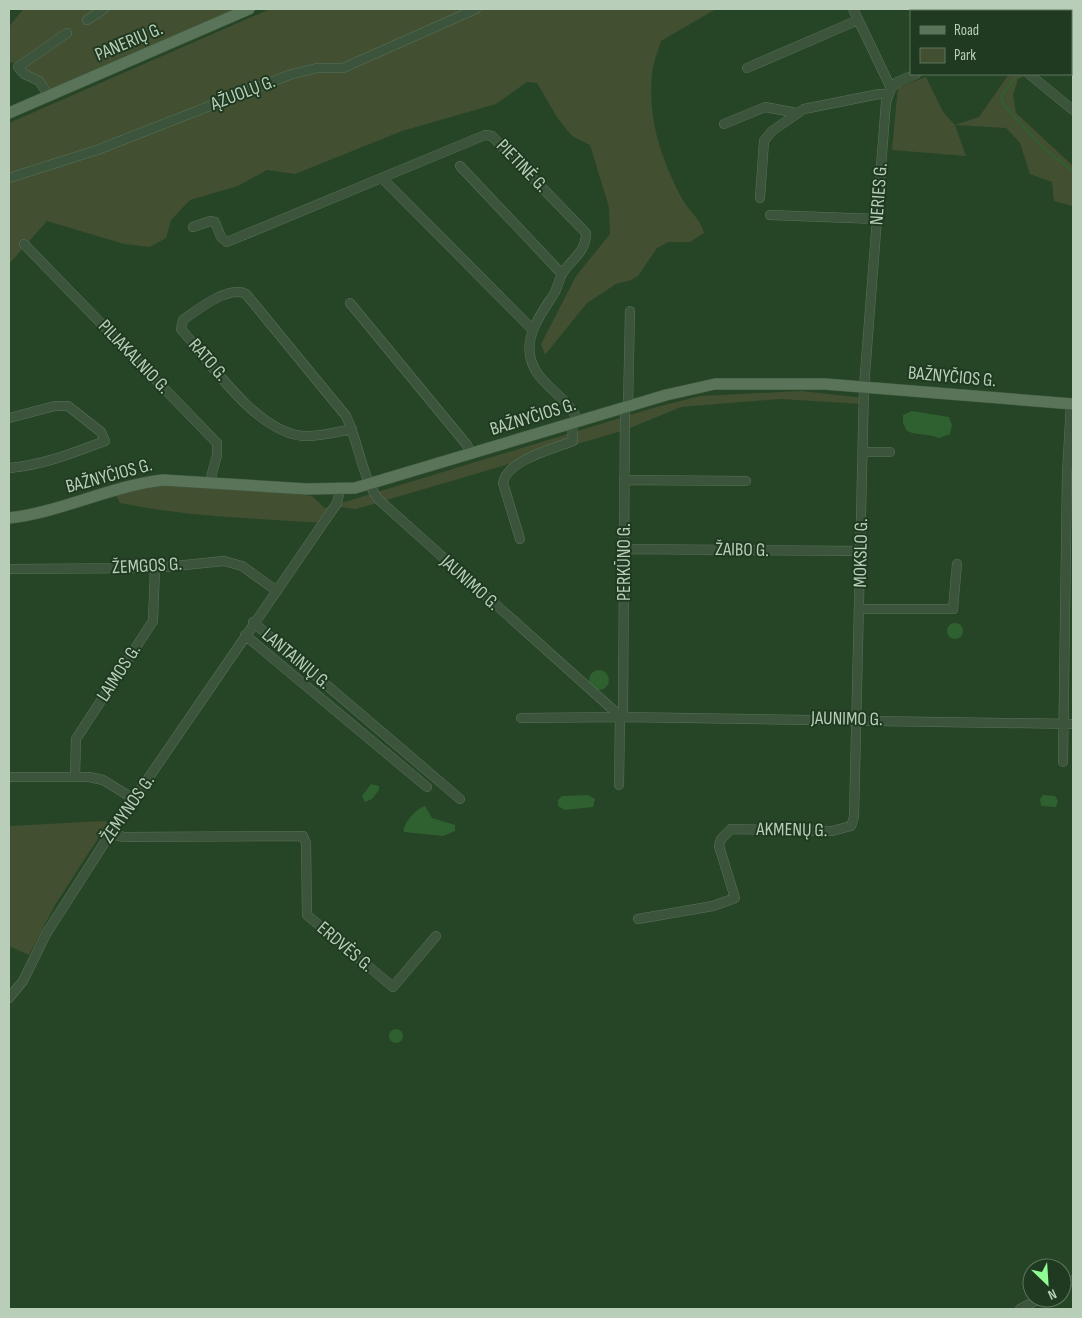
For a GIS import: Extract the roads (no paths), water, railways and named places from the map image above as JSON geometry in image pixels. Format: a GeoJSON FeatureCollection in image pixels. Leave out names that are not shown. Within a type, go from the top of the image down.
{"type":"FeatureCollection","features":[{"type":"Feature","properties":{"kind":"main road","name":"PANERIŲ G."},"geometry":{"type":"LineString","coordinates":[[9,114],[249,9]]}},
{"type":"Feature","properties":{"kind":"main road","name":"BAŽNYČIOS G."},"geometry":{"type":"LineString","coordinates":[[9,518],[50,511],[150,481],[210,481],[340,490],[370,484],[683,390],[716,384],[815,384],[1072,404]]}},
{"type":"Feature","properties":{"kind":"street"},"geometry":{"type":"LineString","coordinates":[[87,20],[104,9]]}},
{"type":"Feature","properties":{"kind":"street","name":"ĄŽUOLŲ G."},"geometry":{"type":"LineString","coordinates":[[9,178],[97,150],[289,75],[317,68],[343,68],[476,9]]}},
{"type":"Feature","properties":{"kind":"street"},"geometry":{"type":"LineString","coordinates":[[853,9],[889,91]]}},
{"type":"Feature","properties":{"kind":"street"},"geometry":{"type":"LineString","coordinates":[[747,68],[858,20]]}},
{"type":"Feature","properties":{"kind":"street"},"geometry":{"type":"LineString","coordinates":[[49,96],[39,81],[24,74],[18,67],[66,32]]}},
{"type":"Feature","properties":{"kind":"street"},"geometry":{"type":"LineString","coordinates":[[760,198],[764,141],[772,131],[797,113],[818,105],[889,91],[897,82],[914,75]]}},
{"type":"Feature","properties":{"kind":"street"},"geometry":{"type":"LineString","coordinates":[[1030,75],[1073,110]]}},
{"type":"Feature","properties":{"kind":"street","name":"NERIES G."},"geometry":{"type":"LineString","coordinates":[[864,387],[889,91]]}},
{"type":"Feature","properties":{"kind":"street"},"geometry":{"type":"LineString","coordinates":[[724,124],[765,107],[797,113]]}},
{"type":"Feature","properties":{"kind":"street","name":"PIETINĖ G."},"geometry":{"type":"LineString","coordinates":[[193,227],[210,221],[214,222],[221,237],[227,242],[485,135],[492,136],[586,233],[586,242],[582,252],[562,274],[556,290],[533,330],[530,354],[537,375],[563,398],[574,411],[575,422]]}},
{"type":"Feature","properties":{"kind":"street"},"geometry":{"type":"LineString","coordinates":[[460,166],[562,274]]}},
{"type":"Feature","properties":{"kind":"street"},"geometry":{"type":"LineString","coordinates":[[382,178],[533,330]]}},
{"type":"Feature","properties":{"kind":"street"},"geometry":{"type":"LineString","coordinates":[[770,215],[877,219]]}},
{"type":"Feature","properties":{"kind":"street","name":"PILIAKALNIO G."},"geometry":{"type":"LineString","coordinates":[[24,244],[217,443],[217,455],[210,481]]}},
{"type":"Feature","properties":{"kind":"street","name":"RATO G."},"geometry":{"type":"LineString","coordinates":[[352,429],[326,435],[301,436],[281,430],[246,404],[181,329],[183,320],[204,305],[230,293],[236,291],[246,294],[339,406],[352,429],[370,484]]}},
{"type":"Feature","properties":{"kind":"street"},"geometry":{"type":"LineString","coordinates":[[350,303],[467,445],[472,454]]}},
{"type":"Feature","properties":{"kind":"street","name":"PERKŪNO G."},"geometry":{"type":"LineString","coordinates":[[619,785],[622,716],[624,480],[630,312]]}},
{"type":"Feature","properties":{"kind":"street","name":"MOKSLO G."},"geometry":{"type":"LineString","coordinates":[[857,719],[864,387]]}},
{"type":"Feature","properties":{"kind":"street"},"geometry":{"type":"LineString","coordinates":[[1063,762],[1067,473],[1072,404]]}},
{"type":"Feature","properties":{"kind":"street"},"geometry":{"type":"LineString","coordinates":[[9,418],[55,406],[68,406],[101,432],[105,440],[50,461],[31,466],[9,468]]}},
{"type":"Feature","properties":{"kind":"street"},"geometry":{"type":"LineString","coordinates":[[520,539],[503,483],[504,475],[519,462],[573,441],[575,422]]}},
{"type":"Feature","properties":{"kind":"street"},"geometry":{"type":"LineString","coordinates":[[863,452],[890,452]]}},
{"type":"Feature","properties":{"kind":"street"},"geometry":{"type":"LineString","coordinates":[[624,480],[746,481]]}},
{"type":"Feature","properties":{"kind":"street","name":"JAUNIMO G."},"geometry":{"type":"LineString","coordinates":[[370,484],[383,504],[622,716]]}},
{"type":"Feature","properties":{"kind":"street","name":"LANTAINIŲ G."},"geometry":{"type":"LineString","coordinates":[[340,490],[337,503],[277,591],[253,622],[460,799]]}},
{"type":"Feature","properties":{"kind":"street","name":"ŽAIBO G."},"geometry":{"type":"LineString","coordinates":[[624,549],[861,551]]}},
{"type":"Feature","properties":{"kind":"street","name":"ŽEMGOS G."},"geometry":{"type":"LineString","coordinates":[[9,569],[155,568],[224,561],[242,566],[277,591]]}},
{"type":"Feature","properties":{"kind":"street"},"geometry":{"type":"LineString","coordinates":[[860,610],[953,609],[957,564]]}},
{"type":"Feature","properties":{"kind":"street","name":"LAIMOS G."},"geometry":{"type":"LineString","coordinates":[[75,776],[76,739],[153,621],[155,568]]}},
{"type":"Feature","properties":{"kind":"street","name":"ŽEMYNOS G."},"geometry":{"type":"LineString","coordinates":[[9,998],[23,981],[56,917],[253,622]]}},
{"type":"Feature","properties":{"kind":"street"},"geometry":{"type":"LineString","coordinates":[[245,635],[427,787]]}},
{"type":"Feature","properties":{"kind":"street","name":"JAUNIMO G."},"geometry":{"type":"LineString","coordinates":[[521,718],[622,716],[1073,724]]}},
{"type":"Feature","properties":{"kind":"street","name":"AKMENŲ G."},"geometry":{"type":"LineString","coordinates":[[638,919],[714,906],[736,898],[719,846],[721,839],[730,829],[832,831],[851,826],[855,807],[857,719]]}},
{"type":"Feature","properties":{"kind":"street"},"geometry":{"type":"LineString","coordinates":[[9,777],[75,776],[103,780],[134,799]]}},
{"type":"Feature","properties":{"kind":"street","name":"ERDVĖS G."},"geometry":{"type":"LineString","coordinates":[[110,834],[124,837],[303,836],[306,842],[307,915],[393,986],[436,936]]}},
{"type":"Feature","properties":{"kind":"waterway"},"geometry":{"type":"LineString","coordinates":[[1016,75],[1001,97],[1004,105],[1044,149],[1073,171]]}}]}
